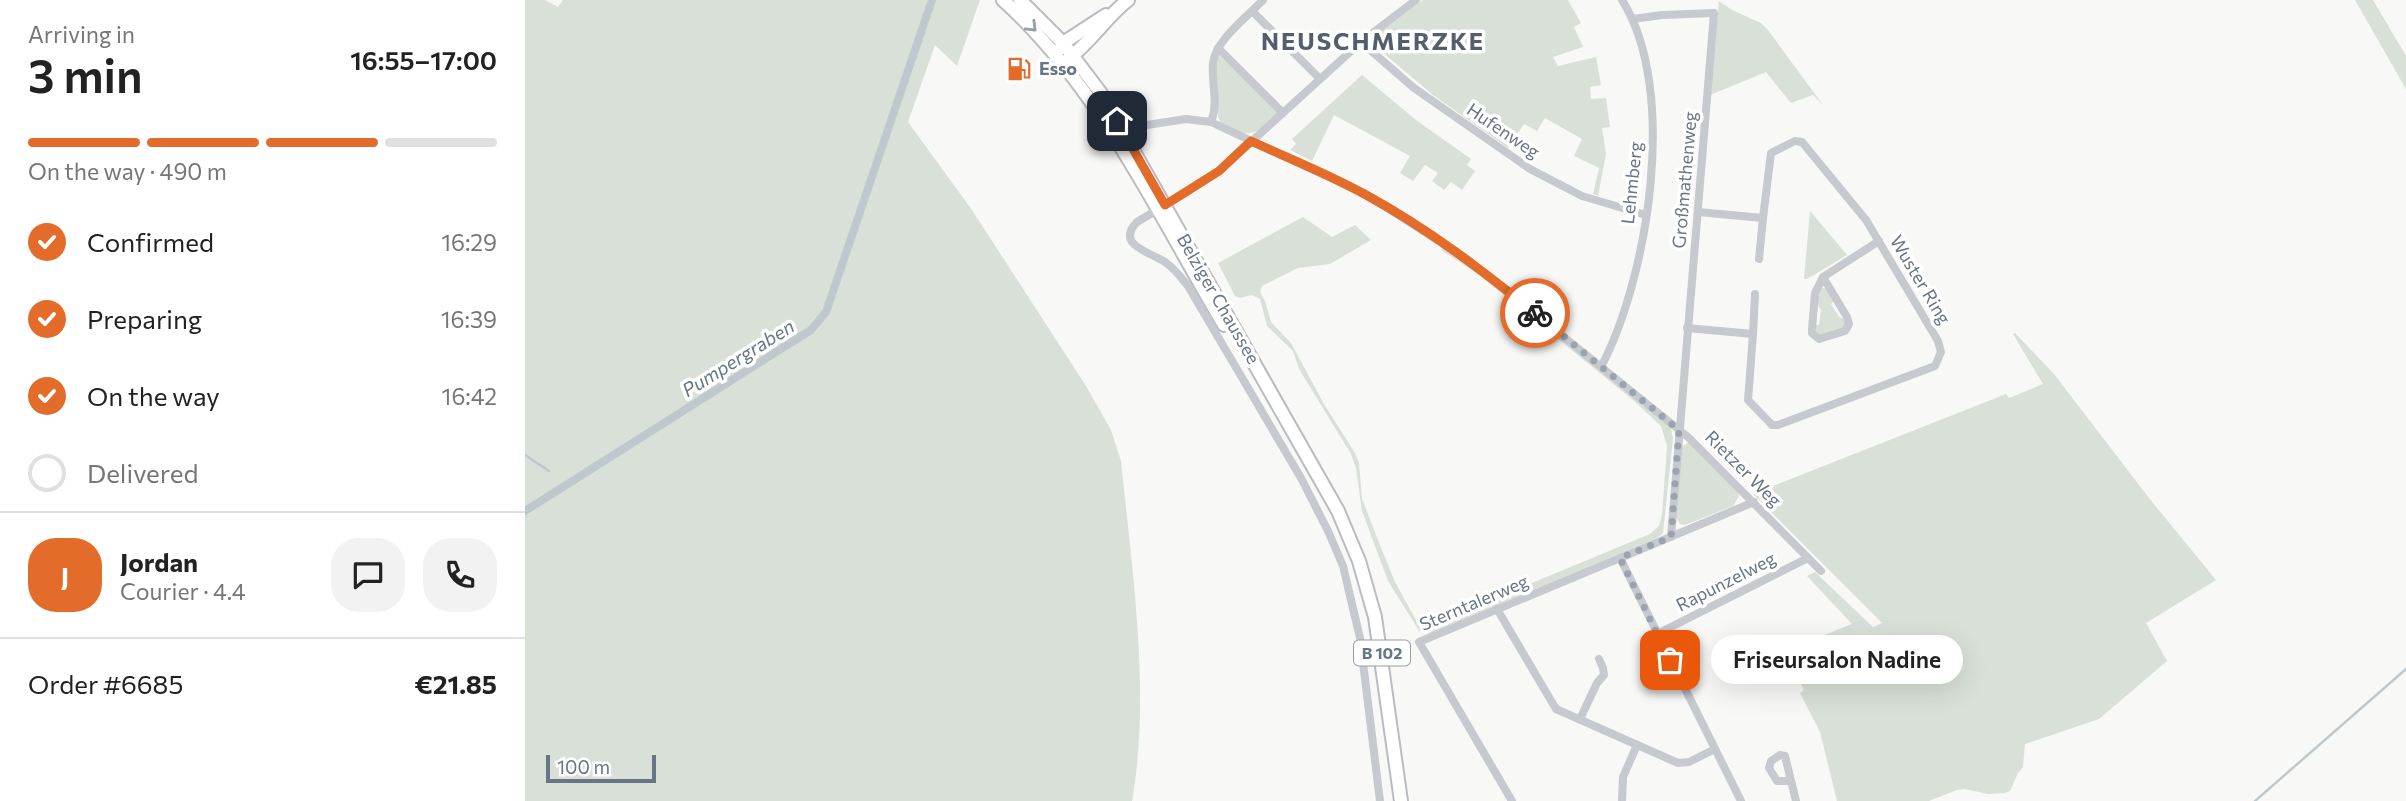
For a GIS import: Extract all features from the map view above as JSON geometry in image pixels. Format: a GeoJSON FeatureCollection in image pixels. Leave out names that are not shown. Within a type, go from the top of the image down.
{"type":"FeatureCollection","features":[{"type":"Feature","properties":{"kind":"main road","name":"Belziger Chaussee"},"geometry":{"type":"LineString","coordinates":[[1003,0],[1064,58],[1161,208],[1338,511],[1359,561],[1377,626],[1401,801]]}},
{"type":"Feature","properties":{"kind":"main road"},"geometry":{"type":"LineString","coordinates":[[1020,0],[1063,43],[1064,58]]}},
{"type":"Feature","properties":{"kind":"main road"},"geometry":{"type":"LineString","coordinates":[[1064,58],[1128,0]]}},
{"type":"Feature","properties":{"kind":"main road"},"geometry":{"type":"LineString","coordinates":[[1063,43],[1113,11]]}},
{"type":"Feature","properties":{"kind":"street"},"geometry":{"type":"LineString","coordinates":[[1211,122],[1215,102],[1213,60],[1218,48],[1263,0]]}},
{"type":"Feature","properties":{"kind":"street"},"geometry":{"type":"LineString","coordinates":[[1380,801],[1359,629],[1343,566],[1328,531],[1301,478],[1188,286],[1168,264],[1132,243],[1130,237],[1133,226],[1219,171],[1361,42],[1416,0]]}},
{"type":"Feature","properties":{"kind":"street","name":"Lehmberg"},"geometry":{"type":"LineString","coordinates":[[1601,367],[1611,349],[1628,301],[1646,215],[1652,158],[1651,112],[1643,52],[1633,19],[1622,0]]}},
{"type":"Feature","properties":{"kind":"street"},"geometry":{"type":"LineString","coordinates":[[1252,11],[1320,79]]}},
{"type":"Feature","properties":{"kind":"street","name":"Großmathenweg"},"geometry":{"type":"LineString","coordinates":[[1633,19],[1714,13],[1679,430]]}},
{"type":"Feature","properties":{"kind":"street","name":"Hufenweg"},"geometry":{"type":"LineString","coordinates":[[1361,42],[1423,95],[1530,169],[1582,196],[1646,215]]}},
{"type":"Feature","properties":{"kind":"street"},"geometry":{"type":"LineString","coordinates":[[1218,48],[1283,113]]}},
{"type":"Feature","properties":{"kind":"street","name":"Rietzer Weg"},"geometry":{"type":"LineString","coordinates":[[1134,127],[1186,119],[1211,122],[1349,186],[1405,218],[1476,266],[1697,444],[1821,571]]}},
{"type":"Feature","properties":{"kind":"street","name":"Wuster Ring"},"geometry":{"type":"LineString","coordinates":[[1755,294],[1748,400],[1772,425],[1935,366],[1941,352],[1938,341],[1860,212],[1800,141],[1776,148],[1771,153],[1759,259]]}},
{"type":"Feature","properties":{"kind":"street"},"geometry":{"type":"LineString","coordinates":[[1698,212],[1763,218]]}},
{"type":"Feature","properties":{"kind":"street"},"geometry":{"type":"LineString","coordinates":[[1823,277],[1849,324],[1845,331],[1819,339],[1812,333],[1812,329],[1815,293],[1823,277],[1879,241]]}},
{"type":"Feature","properties":{"kind":"street"},"geometry":{"type":"LineString","coordinates":[[1688,328],[1753,334]]}},
{"type":"Feature","properties":{"kind":"street"},"geometry":{"type":"LineString","coordinates":[[1671,537],[1679,430]]}},
{"type":"Feature","properties":{"kind":"street","name":"Sterntalerweg"},"geometry":{"type":"LineString","coordinates":[[1511,801],[1419,642],[1754,502]]}},
{"type":"Feature","properties":{"kind":"street"},"geometry":{"type":"LineString","coordinates":[[1620,558],[1741,801]]}},
{"type":"Feature","properties":{"kind":"street","name":"Rapunzelweg"},"geometry":{"type":"LineString","coordinates":[[1657,634],[1808,558]]}},
{"type":"Feature","properties":{"kind":"street"},"geometry":{"type":"LineString","coordinates":[[1497,610],[1553,706],[1681,763],[1689,762],[1715,749]]}},
{"type":"Feature","properties":{"kind":"street"},"geometry":{"type":"LineString","coordinates":[[1580,719],[1597,682],[1604,675],[1599,659]]}},
{"type":"Feature","properties":{"kind":"street"},"geometry":{"type":"LineString","coordinates":[[1622,801],[1623,777],[1637,745]]}},
{"type":"Feature","properties":{"kind":"street"},"geometry":{"type":"LineString","coordinates":[[1791,781],[1796,801]]}},
{"type":"Feature","properties":{"kind":"shaded area"},"geometry":{"type":"Polygon","coordinates":[[[525,0],[545,0],[558,7],[563,0],[980,0],[957,66],[935,45],[908,122],[972,210],[1086,386],[1111,430],[1121,461],[1138,631],[1140,718],[1132,801],[525,801],[525,0]]]}},
{"type":"Feature","properties":{"kind":"shaded area"},"geometry":{"type":"Polygon","coordinates":[[[1423,0],[1568,0],[1581,23],[1574,27],[1583,47],[1553,57],[1558,66],[1596,57],[1601,85],[1590,87],[1591,99],[1606,98],[1610,127],[1602,128],[1606,154],[1598,196],[1593,194],[1599,168],[1574,156],[1582,139],[1545,118],[1537,131],[1524,124],[1508,148],[1433,95],[1369,41],[1423,0]]]}},
{"type":"Feature","properties":{"kind":"shaded area"},"geometry":{"type":"Polygon","coordinates":[[[2355,0],[2373,0],[2406,56],[2406,89],[2355,0]]]}},
{"type":"Feature","properties":{"kind":"shaded area"},"geometry":{"type":"Polygon","coordinates":[[[1719,1],[1761,23],[1768,30],[1823,105],[1813,95],[1791,103],[1766,72],[1710,95],[1719,1]]]}},
{"type":"Feature","properties":{"kind":"shaded area"},"geometry":{"type":"Polygon","coordinates":[[[1219,55],[1280,113],[1252,133],[1238,132],[1220,122],[1216,61],[1219,55]]]}},
{"type":"Feature","properties":{"kind":"shaded area"},"geometry":{"type":"Polygon","coordinates":[[[1362,75],[1416,120],[1471,159],[1467,165],[1475,171],[1462,190],[1451,182],[1444,190],[1432,181],[1438,173],[1425,165],[1413,181],[1400,173],[1410,156],[1334,115],[1312,161],[1290,150],[1296,144],[1292,139],[1362,75]]]}},
{"type":"Feature","properties":{"kind":"shaded area"},"geometry":{"type":"Polygon","coordinates":[[[1810,211],[1847,255],[1804,279],[1810,211]]]}},
{"type":"Feature","properties":{"kind":"shaded area"},"geometry":{"type":"Polygon","coordinates":[[[1303,217],[1332,237],[1355,225],[1371,240],[1330,264],[1298,268],[1262,286],[1260,292],[1271,322],[1291,343],[1324,404],[1355,453],[1359,463],[1362,499],[1395,582],[1421,629],[1650,534],[1659,526],[1662,514],[1667,446],[1661,426],[1633,400],[1478,274],[1441,250],[1444,247],[1529,311],[1671,428],[1673,439],[1663,533],[1657,538],[1430,633],[1420,632],[1388,581],[1362,511],[1356,468],[1351,454],[1299,369],[1293,351],[1267,326],[1260,299],[1252,295],[1240,298],[1235,296],[1218,263],[1303,217]]]}},
{"type":"Feature","properties":{"kind":"shaded area"},"geometry":{"type":"Polygon","coordinates":[[[1820,288],[1825,288],[1835,301],[1831,304],[1846,323],[1843,329],[1822,336],[1816,333],[1815,325],[1819,325],[1821,310],[1817,304],[1820,288]]]}},
{"type":"Feature","properties":{"kind":"shaded area"},"geometry":{"type":"Polygon","coordinates":[[[2015,333],[2054,374],[2216,580],[2146,623],[2167,661],[2099,719],[2025,744],[2023,767],[2010,791],[1988,794],[1965,789],[1929,801],[1837,801],[1820,732],[1800,693],[1804,690],[1784,651],[1852,624],[1807,576],[1815,572],[1873,627],[1882,623],[1753,494],[2006,394],[2009,398],[2043,384],[2013,334],[2015,333]]]}},
{"type":"Feature","properties":{"kind":"shaded area"},"geometry":{"type":"Polygon","coordinates":[[[1689,442],[1739,496],[1733,506],[1685,525],[1680,524],[1676,517],[1682,447],[1689,442]]]}},
{"type":"Feature","properties":{"kind":"waterway","name":"Pumpergraben"},"geometry":{"type":"LineString","coordinates":[[525,511],[811,330],[826,312],[932,0]]}},
{"type":"Feature","properties":{"kind":"waterway"},"geometry":{"type":"LineString","coordinates":[[525,455],[549,471]]}},
{"type":"Feature","properties":{"kind":"waterway"},"geometry":{"type":"LineString","coordinates":[[2255,801],[2406,669]]}},
{"type":"Feature","properties":{"kind":"way so far"},"geometry":{"type":"LineString","coordinates":[[1535,313],[1679,430],[1671,537],[1620,558],[1670,660]]}},
{"type":"Feature","properties":{"kind":"place","name":"Esso"},"geometry":{"type":"Point","coordinates":[1019,69]}},
{"type":"Feature","properties":{"kind":"place","name":"Friseursalon Nadine"},"geometry":{"type":"Point","coordinates":[1670,660]}},
{"type":"Feature","properties":{"kind":"district","name":"NEUSCHMERZKE"},"geometry":{"type":"Point","coordinates":[1373,42]}},
{"type":"Feature","properties":{"kind":"route"},"geometry":{"type":"LineString","coordinates":[[1117,121],[1165,205],[1219,171],[1251,141],[1349,186],[1391,209],[1467,259],[1535,313]]}}]}
